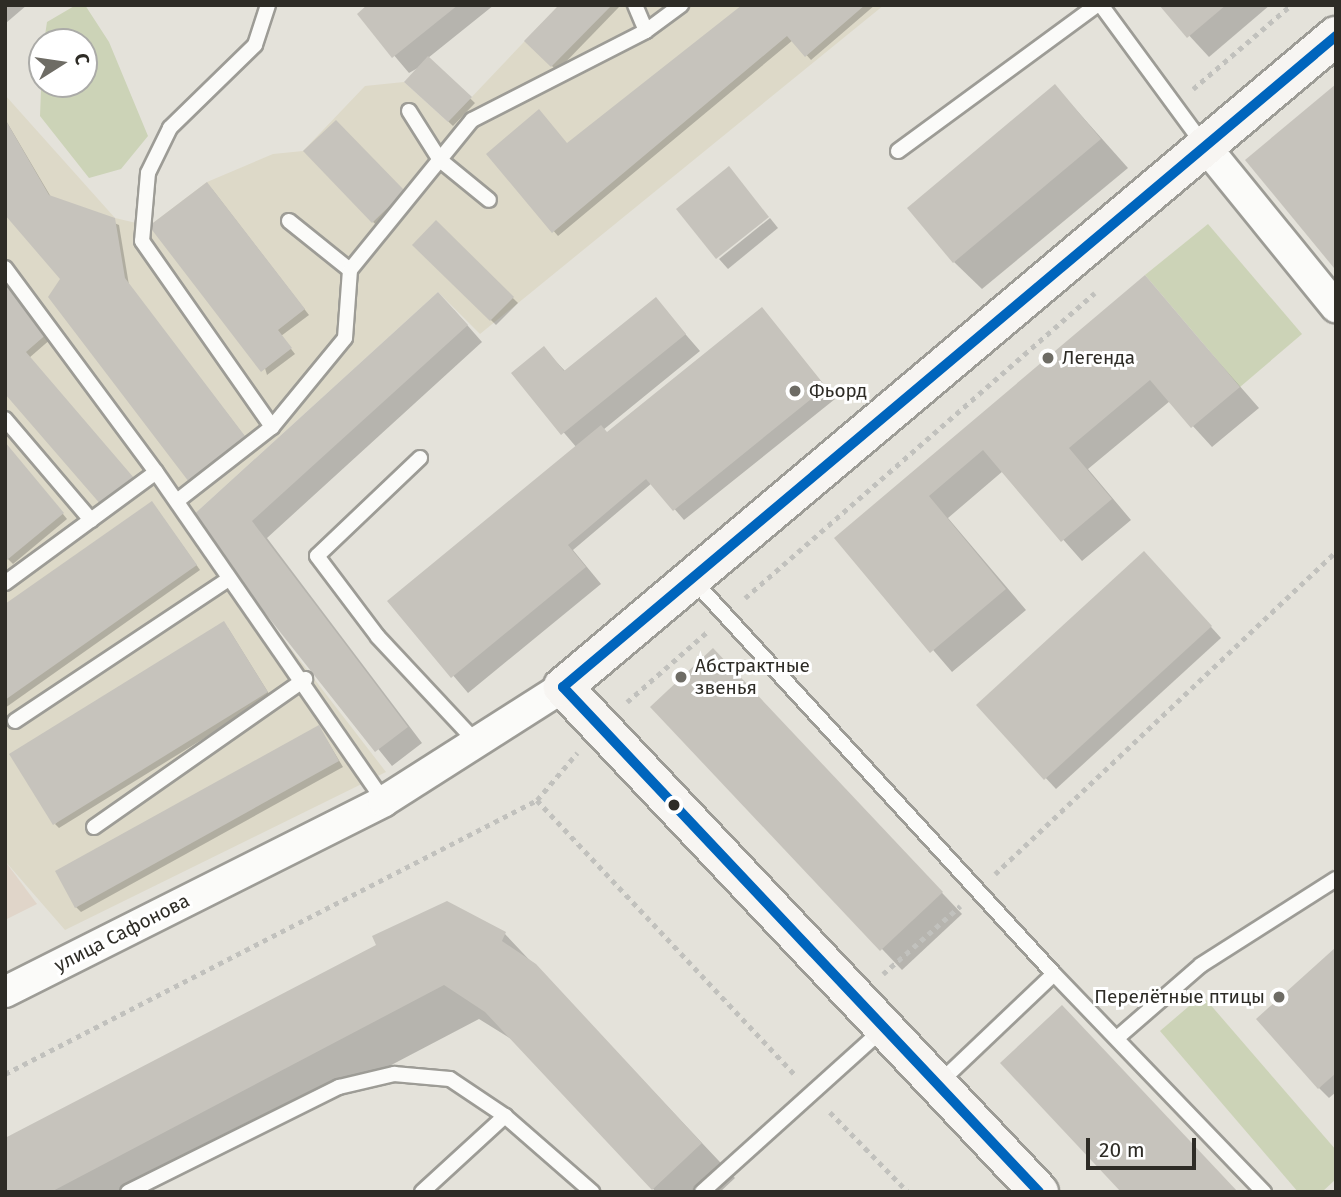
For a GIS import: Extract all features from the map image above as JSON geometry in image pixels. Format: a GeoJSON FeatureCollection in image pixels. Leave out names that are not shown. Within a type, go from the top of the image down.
{"type":"FeatureCollection","features":[{"type":"Feature","properties":{"kind":"street","name":"улица Сафонова"},"geometry":{"type":"LineString","coordinates":[[5,992],[384,801],[478,744],[563,687],[991,320],[1336,36]]}},
{"type":"Feature","properties":{"kind":"street"},"geometry":{"type":"LineString","coordinates":[[1205,146],[1336,307]]}},
{"type":"Feature","properties":{"kind":"street"},"geometry":{"type":"LineString","coordinates":[[563,687],[1039,1192]]}},
{"type":"Feature","properties":{"kind":"lane"},"geometry":{"type":"LineString","coordinates":[[268,5],[255,45],[170,128],[148,173],[142,241],[272,427]]}},
{"type":"Feature","properties":{"kind":"lane"},"geometry":{"type":"LineString","coordinates":[[635,5],[646,31]]}},
{"type":"Feature","properties":{"kind":"lane"},"geometry":{"type":"LineString","coordinates":[[177,501],[272,427],[345,338],[350,270],[472,120],[646,31],[681,5]]}},
{"type":"Feature","properties":{"kind":"lane"},"geometry":{"type":"LineString","coordinates":[[898,151],[1099,5],[1205,146]]}},
{"type":"Feature","properties":{"kind":"lane"},"geometry":{"type":"LineString","coordinates":[[409,111],[440,160],[489,200]]}},
{"type":"Feature","properties":{"kind":"lane"},"geometry":{"type":"LineString","coordinates":[[289,221],[350,270]]}},
{"type":"Feature","properties":{"kind":"lane"},"geometry":{"type":"LineString","coordinates":[[5,268],[177,501],[229,579],[305,679],[384,801]]}},
{"type":"Feature","properties":{"kind":"lane"},"geometry":{"type":"LineString","coordinates":[[5,419],[91,520]]}},
{"type":"Feature","properties":{"kind":"lane"},"geometry":{"type":"LineString","coordinates":[[420,458],[317,556],[378,637],[478,744]]}},
{"type":"Feature","properties":{"kind":"lane"},"geometry":{"type":"LineString","coordinates":[[5,583],[156,472]]}},
{"type":"Feature","properties":{"kind":"lane"},"geometry":{"type":"LineString","coordinates":[[15,721],[229,579]]}},
{"type":"Feature","properties":{"kind":"lane"},"geometry":{"type":"LineString","coordinates":[[692,579],[1054,974],[1265,1192]]}},
{"type":"Feature","properties":{"kind":"lane"},"geometry":{"type":"LineString","coordinates":[[94,827],[305,679]]}},
{"type":"Feature","properties":{"kind":"lane"},"geometry":{"type":"LineString","coordinates":[[1117,1038],[1201,965],[1336,879]]}},
{"type":"Feature","properties":{"kind":"lane"},"geometry":{"type":"LineString","coordinates":[[938,1084],[1054,974]]}},
{"type":"Feature","properties":{"kind":"lane"},"geometry":{"type":"LineString","coordinates":[[702,1192],[884,1028]]}},
{"type":"Feature","properties":{"kind":"lane"},"geometry":{"type":"LineString","coordinates":[[128,1192],[339,1087],[394,1074],[450,1079],[505,1116],[592,1192]]}},
{"type":"Feature","properties":{"kind":"lane"},"geometry":{"type":"LineString","coordinates":[[422,1192],[505,1116]]}},
{"type":"Feature","properties":{"kind":"path"},"geometry":{"type":"LineString","coordinates":[[1175,105],[1291,5]]}},
{"type":"Feature","properties":{"kind":"path"},"geometry":{"type":"LineString","coordinates":[[5,1074],[537,800],[599,727],[1099,290]]}},
{"type":"Feature","properties":{"kind":"path"},"geometry":{"type":"LineString","coordinates":[[856,997],[978,890],[1336,551]]}},
{"type":"Feature","properties":{"kind":"path"},"geometry":{"type":"LineString","coordinates":[[537,800],[908,1192]]}},
{"type":"Feature","properties":{"kind":"shaded area"},"geometry":{"type":"Polygon","coordinates":[[[559,5],[884,5],[480,334],[438,292],[190,518],[386,772],[65,930],[5,861],[5,95],[115,218],[149,226],[207,182],[273,154],[303,151],[365,86],[404,82],[448,122],[559,5]]]}},
{"type":"Feature","properties":{"kind":"shaded area"},"geometry":{"type":"Polygon","coordinates":[[[5,861],[37,904],[5,920],[5,861]]]}},
{"type":"Feature","properties":{"kind":"green space"},"geometry":{"type":"Polygon","coordinates":[[[76,5],[85,5],[109,42],[148,136],[121,169],[89,178],[40,116],[41,98],[98,98],[98,28],[46,28],[47,22],[76,5]]]}},
{"type":"Feature","properties":{"kind":"green space"},"geometry":{"type":"Polygon","coordinates":[[[1208,224],[1302,334],[1240,387],[1145,275],[1208,224]]]}},
{"type":"Feature","properties":{"kind":"green space"},"geometry":{"type":"Polygon","coordinates":[[[1202,995],[1336,1150],[1336,1179],[1322,1192],[1298,1192],[1160,1031],[1202,995]]]}},
{"type":"Feature","properties":{"kind":"building"},"geometry":{"type":"Polygon","coordinates":[[[367,5],[458,5],[392,58],[357,14],[367,5]]]}},
{"type":"Feature","properties":{"kind":"building"},"geometry":{"type":"Polygon","coordinates":[[[559,5],[612,5],[551,67],[524,41],[559,5]]]}},
{"type":"Feature","properties":{"kind":"building"},"geometry":{"type":"Polygon","coordinates":[[[742,5],[865,5],[805,57],[787,36],[552,233],[486,154],[539,109],[567,143],[742,5]]]}},
{"type":"Feature","properties":{"kind":"building"},"geometry":{"type":"Polygon","coordinates":[[[1159,5],[1226,5],[1187,38],[1159,5]]]}},
{"type":"Feature","properties":{"kind":"building"},"geometry":{"type":"Polygon","coordinates":[[[428,56],[472,97],[448,122],[404,82],[428,56]]]}},
{"type":"Feature","properties":{"kind":"building"},"geometry":{"type":"Polygon","coordinates":[[[1055,84],[1101,139],[953,263],[907,208],[1055,84]]]}},
{"type":"Feature","properties":{"kind":"building"},"geometry":{"type":"Polygon","coordinates":[[[1336,84],[1336,267],[1334,268],[1245,160],[1336,84]]]}},
{"type":"Feature","properties":{"kind":"building"},"geometry":{"type":"Polygon","coordinates":[[[5,119],[49,195],[115,218],[125,278],[248,440],[189,482],[48,297],[60,279],[5,215],[5,119]]]}},
{"type":"Feature","properties":{"kind":"building"},"geometry":{"type":"Polygon","coordinates":[[[336,120],[405,191],[372,223],[303,151],[336,120]]]}},
{"type":"Feature","properties":{"kind":"building"},"geometry":{"type":"Polygon","coordinates":[[[729,166],[769,217],[716,259],[676,209],[729,166]]]}},
{"type":"Feature","properties":{"kind":"building"},"geometry":{"type":"Polygon","coordinates":[[[207,182],[305,309],[278,330],[292,348],[261,372],[149,226],[207,182]]]}},
{"type":"Feature","properties":{"kind":"building"},"geometry":{"type":"Polygon","coordinates":[[[436,220],[514,297],[490,321],[412,245],[436,220]]]}},
{"type":"Feature","properties":{"kind":"building"},"geometry":{"type":"Polygon","coordinates":[[[1145,275],[1240,387],[1191,428],[1150,380],[1069,448],[1112,499],[1061,542],[983,450],[929,496],[1006,589],[930,653],[834,538],[1145,275]]]}},
{"type":"Feature","properties":{"kind":"building"},"geometry":{"type":"Polygon","coordinates":[[[5,282],[49,332],[26,352],[134,478],[102,506],[5,394],[5,282]]]}},
{"type":"Feature","properties":{"kind":"building"},"geometry":{"type":"Polygon","coordinates":[[[438,292],[468,325],[252,521],[408,727],[375,752],[190,518],[438,292]]]}},
{"type":"Feature","properties":{"kind":"building"},"geometry":{"type":"Polygon","coordinates":[[[656,297],[686,334],[561,435],[511,373],[544,346],[564,371],[656,297]]]}},
{"type":"Feature","properties":{"kind":"building"},"geometry":{"type":"Polygon","coordinates":[[[762,307],[826,387],[673,511],[646,479],[568,545],[586,567],[451,678],[387,601],[601,425],[607,432],[762,307]]]}},
{"type":"Feature","properties":{"kind":"building"},"geometry":{"type":"Polygon","coordinates":[[[5,442],[64,513],[7,560],[5,559],[5,442]]]}},
{"type":"Feature","properties":{"kind":"building"},"geometry":{"type":"Polygon","coordinates":[[[152,501],[197,565],[5,700],[5,604],[152,501]]]}},
{"type":"Feature","properties":{"kind":"building"},"geometry":{"type":"Polygon","coordinates":[[[1144,551],[1212,626],[1044,780],[976,705],[1144,551]]]}},
{"type":"Feature","properties":{"kind":"building"},"geometry":{"type":"Polygon","coordinates":[[[224,621],[268,692],[53,825],[9,754],[224,621]]]}},
{"type":"Feature","properties":{"kind":"building"},"geometry":{"type":"Polygon","coordinates":[[[713,648],[943,892],[880,951],[650,707],[713,648]]]}},
{"type":"Feature","properties":{"kind":"building"},"geometry":{"type":"Polygon","coordinates":[[[319,725],[339,761],[75,908],[55,871],[319,725]]]}},
{"type":"Feature","properties":{"kind":"building"},"geometry":{"type":"Polygon","coordinates":[[[447,901],[506,932],[502,941],[536,964],[702,1143],[652,1190],[485,1012],[444,985],[51,1192],[5,1192],[5,1138],[376,945],[372,936],[447,901]]]}},
{"type":"Feature","properties":{"kind":"building"},"geometry":{"type":"Polygon","coordinates":[[[1336,947],[1336,1073],[1318,1089],[1256,1019],[1336,947]]]}},
{"type":"Feature","properties":{"kind":"building"},"geometry":{"type":"Polygon","coordinates":[[[1062,1005],[1238,1192],[1121,1192],[1000,1063],[1062,1005]]]}},
{"type":"Feature","properties":{"kind":"transit line"},"geometry":{"type":"LineString","coordinates":[[1039,1192],[563,687],[1336,36]]}},
{"type":"Feature","properties":{"kind":"place","name":"Легенда"},"geometry":{"type":"Point","coordinates":[1048,358]}},
{"type":"Feature","properties":{"kind":"place","name":"Фьорд"},"geometry":{"type":"Point","coordinates":[795,391]}},
{"type":"Feature","properties":{"kind":"place","name":"Абстрактные звенья"},"geometry":{"type":"Point","coordinates":[681,677]}},
{"type":"Feature","properties":{"kind":"place","name":"Перелётные птицы"},"geometry":{"type":"Point","coordinates":[1279,997]}}]}
